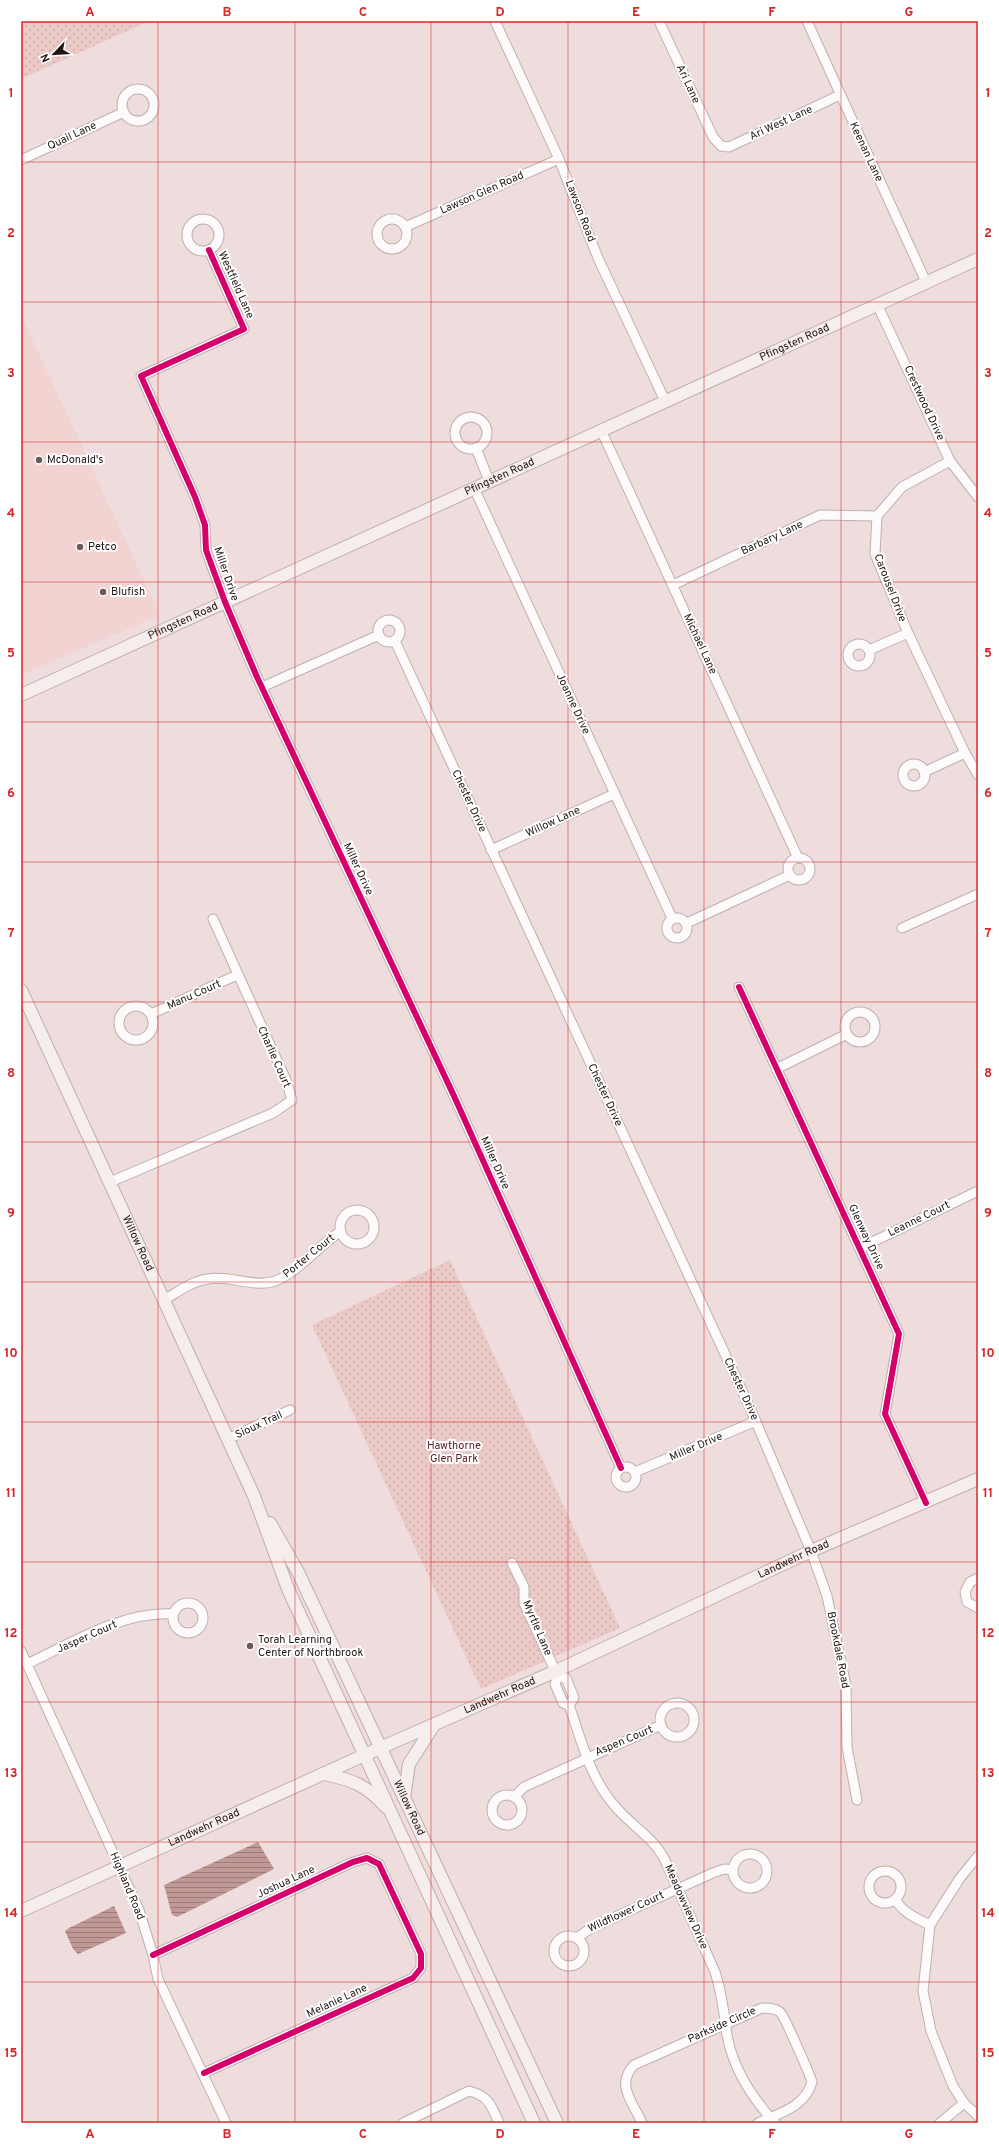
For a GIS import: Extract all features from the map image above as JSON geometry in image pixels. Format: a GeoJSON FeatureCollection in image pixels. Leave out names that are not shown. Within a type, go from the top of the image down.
{"type":"FeatureCollection","features":[{"type":"Feature","properties":{"kind":"main road","name":"Pfingsten Road"},"geometry":{"type":"LineString","coordinates":[[21,695],[978,258]]}},
{"type":"Feature","properties":{"kind":"main road","name":"Willow Road"},"geometry":{"type":"LineString","coordinates":[[21,990],[254,1496],[288,1589],[366,1755],[534,2123]]}},
{"type":"Feature","properties":{"kind":"main road","name":"Landwehr Road"},"geometry":{"type":"LineString","coordinates":[[21,1911],[380,1748],[557,1674],[811,1551],[926,1503],[978,1479]]}},
{"type":"Feature","properties":{"kind":"main road","name":"Willow Road"},"geometry":{"type":"LineString","coordinates":[[254,1496],[298,1572],[557,2123]]}},
{"type":"Feature","properties":{"kind":"main road"},"geometry":{"type":"LineString","coordinates":[[404,1798],[409,1764],[434,1725]]}},
{"type":"Feature","properties":{"kind":"main road"},"geometry":{"type":"LineString","coordinates":[[324,1774],[353,1780],[369,1789],[393,1815]]}},
{"type":"Feature","properties":{"kind":"street","name":"Lawson Road"},"geometry":{"type":"LineString","coordinates":[[495,21],[559,159],[598,258],[665,402]]}},
{"type":"Feature","properties":{"kind":"street","name":"Ari Lane"},"geometry":{"type":"LineString","coordinates":[[659,21],[712,137],[721,146]]}},
{"type":"Feature","properties":{"kind":"street","name":"Keenan Lane"},"geometry":{"type":"LineString","coordinates":[[807,21],[926,282]]}},
{"type":"Feature","properties":{"kind":"street","name":"Ari West Lane"},"geometry":{"type":"LineString","coordinates":[[721,146],[729,146],[840,95]]}},
{"type":"Feature","properties":{"kind":"street","name":"Quail Lane"},"geometry":{"type":"LineString","coordinates":[[21,160],[124,112]]}},
{"type":"Feature","properties":{"kind":"street","name":"Lawson Glen Road"},"geometry":{"type":"LineString","coordinates":[[405,227],[559,159]]}},
{"type":"Feature","properties":{"kind":"street","name":"Westfield Lane"},"geometry":{"type":"LineString","coordinates":[[210,250],[244,329]]}},
{"type":"Feature","properties":{"kind":"street","name":"Crestwood Drive"},"geometry":{"type":"LineString","coordinates":[[877,304],[950,461],[978,496]]}},
{"type":"Feature","properties":{"kind":"street","name":"Miller Drive"},"geometry":{"type":"LineString","coordinates":[[244,329],[141,376],[195,496],[205,525],[206,550],[225,602],[262,687],[454,1096],[621,1468]]}},
{"type":"Feature","properties":{"kind":"street","name":"Michael Lane"},"geometry":{"type":"LineString","coordinates":[[601,430],[798,858]]}},
{"type":"Feature","properties":{"kind":"street"},"geometry":{"type":"LineString","coordinates":[[476,448],[490,481]]}},
{"type":"Feature","properties":{"kind":"street"},"geometry":{"type":"LineString","coordinates":[[877,516],[902,487],[950,461]]}},
{"type":"Feature","properties":{"kind":"street","name":"Joanne Drive"},"geometry":{"type":"LineString","coordinates":[[474,488],[672,918]]}},
{"type":"Feature","properties":{"kind":"street","name":"Barbary Lane"},"geometry":{"type":"LineString","coordinates":[[673,585],[820,515],[877,516]]}},
{"type":"Feature","properties":{"kind":"street","name":"Carousel Drive"},"geometry":{"type":"LineString","coordinates":[[877,516],[875,554],[908,633],[965,752],[978,775]]}},
{"type":"Feature","properties":{"kind":"street"},"geometry":{"type":"LineString","coordinates":[[391,620],[397,623],[400,629],[399,636],[395,641],[386,642],[379,635],[378,629],[381,623],[391,620]]}},
{"type":"Feature","properties":{"kind":"street","name":"Carousel Drive"},"geometry":{"type":"LineString","coordinates":[[869,650],[908,633]]}},
{"type":"Feature","properties":{"kind":"street"},"geometry":{"type":"LineString","coordinates":[[262,687],[379,635]]}},
{"type":"Feature","properties":{"kind":"street","name":"Chester Drive"},"geometry":{"type":"LineString","coordinates":[[395,641],[756,1421],[811,1551]]}},
{"type":"Feature","properties":{"kind":"street"},"geometry":{"type":"LineString","coordinates":[[924,772],[965,752]]}},
{"type":"Feature","properties":{"kind":"street","name":"Willow Lane"},"geometry":{"type":"LineString","coordinates":[[491,850],[614,794]]}},
{"type":"Feature","properties":{"kind":"street"},"geometry":{"type":"LineString","coordinates":[[798,858],[807,862],[809,872],[806,878],[799,880],[790,875],[789,864],[798,858]]}},
{"type":"Feature","properties":{"kind":"street"},"geometry":{"type":"LineString","coordinates":[[687,923],[790,875]]}},
{"type":"Feature","properties":{"kind":"street"},"geometry":{"type":"LineString","coordinates":[[902,928],[978,894]]}},
{"type":"Feature","properties":{"kind":"street"},"geometry":{"type":"LineString","coordinates":[[672,918],[682,918],[687,923],[687,930],[684,936],[673,938],[667,930],[668,923],[672,918]]}},
{"type":"Feature","properties":{"kind":"street","name":"Charlie Court"},"geometry":{"type":"LineString","coordinates":[[110,1182],[273,1113],[292,1100],[286,1080],[237,976],[213,919]]}},
{"type":"Feature","properties":{"kind":"street","name":"Manu Court"},"geometry":{"type":"LineString","coordinates":[[151,1014],[237,976]]}},
{"type":"Feature","properties":{"kind":"street","name":"Glenway Drive"},"geometry":{"type":"LineString","coordinates":[[739,987],[899,1334],[885,1414],[926,1503]]}},
{"type":"Feature","properties":{"kind":"street"},"geometry":{"type":"LineString","coordinates":[[776,1069],[847,1034]]}},
{"type":"Feature","properties":{"kind":"street","name":"Leanne Court"},"geometry":{"type":"LineString","coordinates":[[860,1248],[978,1191]]}},
{"type":"Feature","properties":{"kind":"street","name":"Porter Court"},"geometry":{"type":"LineString","coordinates":[[164,1300],[196,1282],[208,1279],[257,1283],[271,1282],[285,1277],[325,1241],[340,1232]]}},
{"type":"Feature","properties":{"kind":"street","name":"Sioux Trail"},"geometry":{"type":"LineString","coordinates":[[228,1439],[290,1410]]}},
{"type":"Feature","properties":{"kind":"street","name":"Miller Drive"},"geometry":{"type":"LineString","coordinates":[[635,1472],[756,1421]]}},
{"type":"Feature","properties":{"kind":"street"},"geometry":{"type":"LineString","coordinates":[[628,1467],[635,1472],[636,1479],[633,1484],[624,1487],[616,1480],[616,1473],[621,1468],[628,1467]]}},
{"type":"Feature","properties":{"kind":"street","name":"Brookdale Road"},"geometry":{"type":"LineString","coordinates":[[811,1551],[827,1596],[846,1686],[847,1747],[857,1800]]}},
{"type":"Feature","properties":{"kind":"street","name":"Myrtle Lane"},"geometry":{"type":"LineString","coordinates":[[512,1562],[524,1587],[524,1603],[557,1674]]}},
{"type":"Feature","properties":{"kind":"street"},"geometry":{"type":"LineString","coordinates":[[978,1578],[970,1582],[965,1592],[967,1602],[978,1608]]}},
{"type":"Feature","properties":{"kind":"street","name":"Jasper Court"},"geometry":{"type":"LineString","coordinates":[[27,1664],[119,1622],[160,1614],[173,1614]]}},
{"type":"Feature","properties":{"kind":"street","name":"Highland Road"},"geometry":{"type":"LineString","coordinates":[[21,1651],[139,1910],[153,1955],[158,1980],[204,2073],[226,2123]]}},
{"type":"Feature","properties":{"kind":"street","name":"Meadowview Drive"},"geometry":{"type":"LineString","coordinates":[[557,1674],[566,1678],[574,1698],[569,1705],[587,1757],[601,1786],[613,1805],[658,1848],[715,1972],[720,1986],[733,2056],[753,2096],[773,2120]]}},
{"type":"Feature","properties":{"kind":"street","name":"Aspen Court"},"geometry":{"type":"LineString","coordinates":[[514,1797],[524,1787],[587,1757],[661,1725]]}},
{"type":"Feature","properties":{"kind":"street"},"geometry":{"type":"LineString","coordinates":[[978,1856],[960,1878],[930,1925],[923,1991],[931,2031],[940,2058],[953,2086],[964,2103],[978,2116]]}},
{"type":"Feature","properties":{"kind":"street","name":"Joshua Lane"},"geometry":{"type":"LineString","coordinates":[[153,1955],[353,1862],[367,1858],[379,1864],[403,1912]]}},
{"type":"Feature","properties":{"kind":"street","name":"Wildflower Court"},"geometry":{"type":"LineString","coordinates":[[577,1938],[591,1928],[677,1888],[725,1868],[733,1870]]}},
{"type":"Feature","properties":{"kind":"street"},"geometry":{"type":"LineString","coordinates":[[895,1899],[899,1906],[908,1914],[930,1925]]}},
{"type":"Feature","properties":{"kind":"street","name":"Melanie Lane"},"geometry":{"type":"LineString","coordinates":[[204,2073],[413,1978],[421,1968],[421,1954],[403,1912]]}},
{"type":"Feature","properties":{"kind":"street","name":"Parkside Circle"},"geometry":{"type":"LineString","coordinates":[[642,2123],[626,2092],[624,2083],[627,2072],[634,2065],[762,2008],[772,2008],[780,2012],[787,2022],[812,2082],[809,2091],[797,2105],[773,2120],[758,2123]]}},
{"type":"Feature","properties":{"kind":"street"},"geometry":{"type":"LineString","coordinates":[[403,2123],[469,2092],[478,2094],[489,2100],[499,2123]]}},
{"type":"Feature","properties":{"kind":"street"},"geometry":{"type":"LineString","coordinates":[[940,2123],[964,2103]]}},
{"type":"Feature","properties":{"kind":"shaded area"},"geometry":{"type":"Polygon","coordinates":[[[21,315],[160,615],[21,675],[21,315]]]}},
{"type":"Feature","properties":{"kind":"shaded area"},"geometry":{"type":"Polygon","coordinates":[[[258,1842],[274,1869],[177,1917],[172,1915],[164,1885],[258,1842]]]}},
{"type":"Feature","properties":{"kind":"shaded area"},"geometry":{"type":"Polygon","coordinates":[[[114,1906],[126,1933],[78,1954],[73,1949],[65,1931],[114,1906]]]}},
{"type":"Feature","properties":{"kind":"green space"},"geometry":{"type":"Polygon","coordinates":[[[21,21],[149,21],[21,79],[21,21]]]}},
{"type":"Feature","properties":{"kind":"green space","name":"Hawthorne Glen Park"},"geometry":{"type":"Polygon","coordinates":[[[450,1260],[620,1628],[481,1689],[312,1325],[450,1260]]]}},
{"type":"Feature","properties":{"kind":"cycle path"},"geometry":{"type":"LineString","coordinates":[[209,250],[244,329],[141,376],[195,497],[205,525],[206,550],[225,602],[257,677],[454,1096],[621,1468]]}},
{"type":"Feature","properties":{"kind":"cycle path"},"geometry":{"type":"LineString","coordinates":[[739,987],[899,1334],[885,1414],[926,1503]]}},
{"type":"Feature","properties":{"kind":"cycle path"},"geometry":{"type":"LineString","coordinates":[[153,1955],[353,1862],[367,1858],[379,1864],[421,1954],[421,1968],[413,1978],[204,2073]]}},
{"type":"Feature","properties":{"kind":"place","name":"McDonald's"},"geometry":{"type":"Point","coordinates":[39,460]}},
{"type":"Feature","properties":{"kind":"place","name":"Petco"},"geometry":{"type":"Point","coordinates":[80,547]}},
{"type":"Feature","properties":{"kind":"place","name":"Blufish"},"geometry":{"type":"Point","coordinates":[103,592]}},
{"type":"Feature","properties":{"kind":"place","name":"Torah Learning Center of Northbrook"},"geometry":{"type":"Point","coordinates":[250,1646]}}]}
